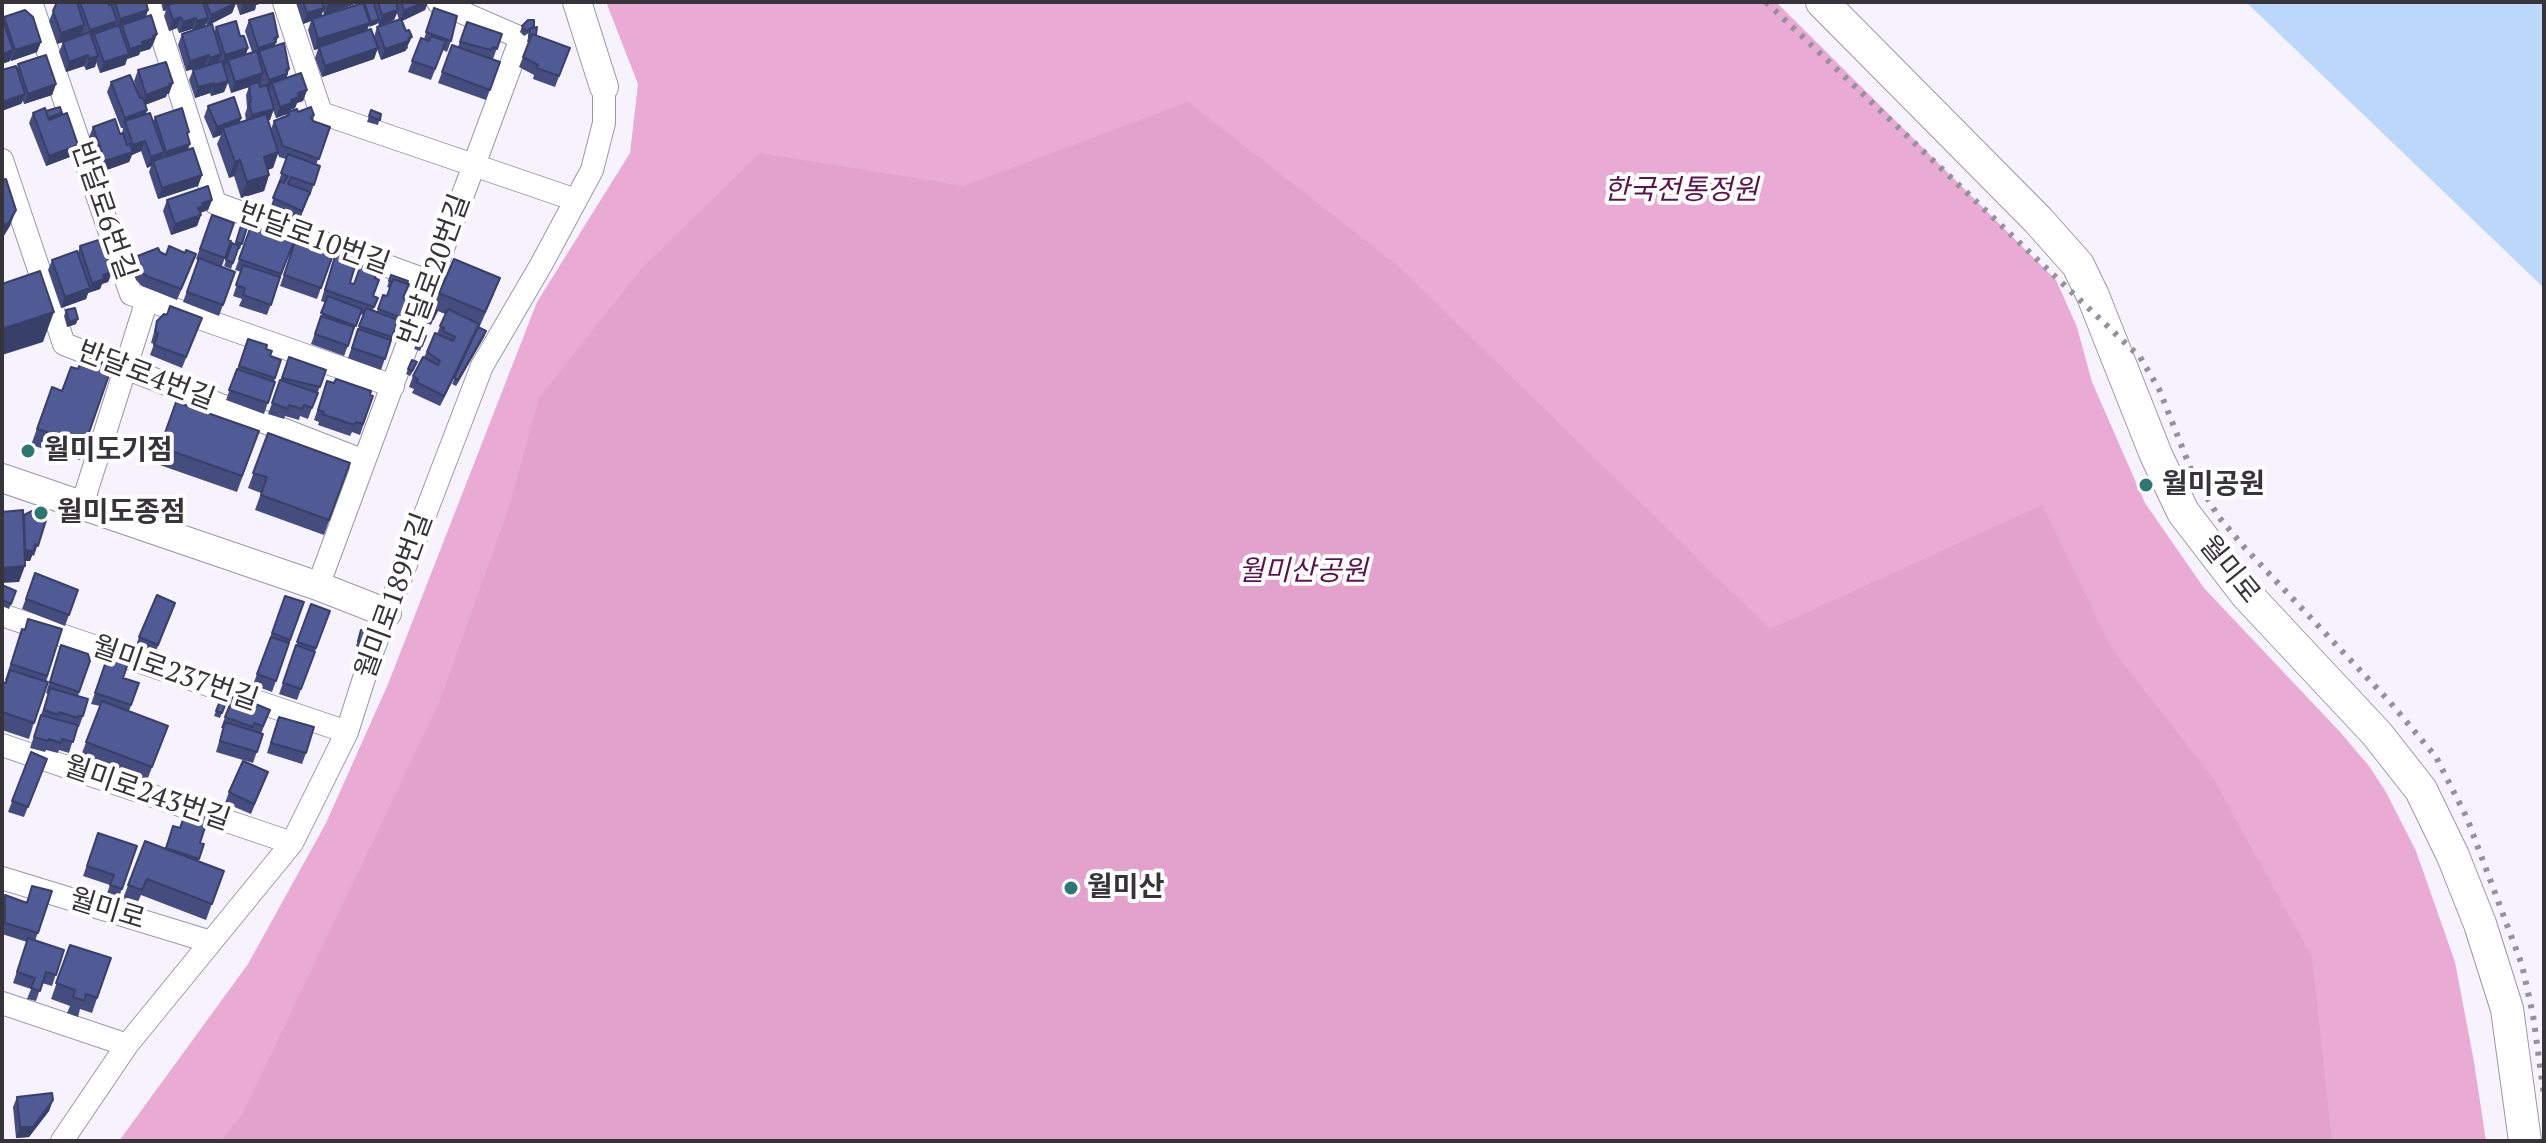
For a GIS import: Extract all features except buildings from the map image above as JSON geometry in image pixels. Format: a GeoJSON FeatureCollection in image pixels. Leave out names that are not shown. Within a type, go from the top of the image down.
{"type":"FeatureCollection","features":[{"type":"Feature","properties":{"kind":"main road","name":"월미로"},"geometry":{"type":"LineString","coordinates":[[1822,2],[2038,220],[2078,265],[2156,455],[2183,512],[2246,594],[2377,734],[2421,790],[2453,856],[2480,924],[2507,1009],[2525,1141]]}},
{"type":"Feature","properties":{"kind":"street"},"geometry":{"type":"LineString","coordinates":[[2,12],[31,2]]}},
{"type":"Feature","properties":{"kind":"street","name":"반달로6번길"},"geometry":{"type":"LineString","coordinates":[[31,2],[131,294],[393,386]]}},
{"type":"Feature","properties":{"kind":"street","name":"반달로10번길"},"geometry":{"type":"LineString","coordinates":[[151,2],[215,203],[431,282]]}},
{"type":"Feature","properties":{"kind":"street"},"geometry":{"type":"LineString","coordinates":[[284,2],[321,113],[576,200]]}},
{"type":"Feature","properties":{"kind":"street","name":"반달로20번길"},"geometry":{"type":"LineString","coordinates":[[318,586],[521,38],[438,2]]}},
{"type":"Feature","properties":{"kind":"street","name":"월미로189번길"},"geometry":{"type":"LineString","coordinates":[[62,1141],[127,1045],[292,843],[347,732],[373,650],[482,366],[592,170],[604,123],[604,87],[577,2]]}},
{"type":"Feature","properties":{"kind":"street","name":"반달로4번길"},"geometry":{"type":"LineString","coordinates":[[2,160],[64,344],[364,461]]}},
{"type":"Feature","properties":{"kind":"street"},"geometry":{"type":"LineString","coordinates":[[82,505],[147,300]]}},
{"type":"Feature","properties":{"kind":"street"},"geometry":{"type":"LineString","coordinates":[[2,478],[318,586],[387,613]]}},
{"type":"Feature","properties":{"kind":"street","name":"월미로237번길"},"geometry":{"type":"LineString","coordinates":[[2,615],[347,732]]}},
{"type":"Feature","properties":{"kind":"street","name":"월미로243번길"},"geometry":{"type":"LineString","coordinates":[[2,745],[292,843]]}},
{"type":"Feature","properties":{"kind":"street","name":"월미로"},"geometry":{"type":"LineString","coordinates":[[2,878],[211,942]]}},
{"type":"Feature","properties":{"kind":"street"},"geometry":{"type":"LineString","coordinates":[[2,1003],[127,1045]]}},
{"type":"Feature","properties":{"kind":"green space","name":"월미산공원"},"geometry":{"type":"Polygon","coordinates":[[[606,2],[1776,2],[2056,280],[2077,327],[2092,382],[2145,503],[2204,588],[2341,733],[2386,792],[2416,851],[2455,962],[2486,1141],[119,1141],[248,964],[326,823],[388,684],[537,302],[630,153],[638,84],[606,2]]]}},
{"type":"Feature","properties":{"kind":"green space","name":"월미산공원"},"geometry":{"type":"Polygon","coordinates":[[[1188,102],[1397,265],[1770,629],[2042,505],[2112,649],[2213,778],[2312,957],[2332,1141],[221,1141],[243,1113],[439,703],[509,507],[539,398],[642,268],[760,153],[964,186],[1188,102]]]}},
{"type":"Feature","properties":{"kind":"water"},"geometry":{"type":"Polygon","coordinates":[[[2246,2],[2544,2],[2544,288],[2246,2]]]}},
{"type":"Feature","properties":{"kind":"railway"},"geometry":{"type":"LineString","coordinates":[[1766,2],[2140,357],[2159,389],[2192,472],[2218,516],[2389,701],[2436,757],[2467,818],[2522,965],[2533,1015],[2544,1095]]}},
{"type":"Feature","properties":{"kind":"place","name":"월미도기점"},"geometry":{"type":"Point","coordinates":[28,451]}},
{"type":"Feature","properties":{"kind":"place","name":"월미공원"},"geometry":{"type":"Point","coordinates":[2146,485]}},
{"type":"Feature","properties":{"kind":"place","name":"월미도종점"},"geometry":{"type":"Point","coordinates":[41,513]}},
{"type":"Feature","properties":{"kind":"place","name":"월미산"},"geometry":{"type":"Point","coordinates":[1071,888]}},
{"type":"Feature","properties":{"kind":"park label","name":"한국전통정원"},"geometry":{"type":"Point","coordinates":[1681,191]}}]}
